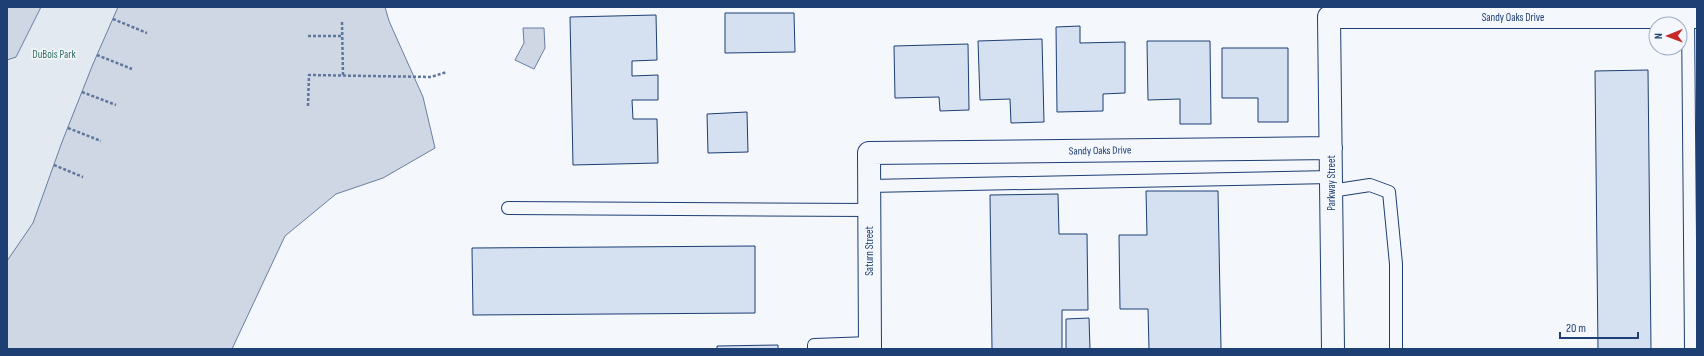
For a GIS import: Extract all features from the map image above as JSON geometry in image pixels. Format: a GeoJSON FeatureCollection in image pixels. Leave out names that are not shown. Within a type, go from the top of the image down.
{"type":"FeatureCollection","features":[{"type":"Feature","properties":{"kind":"street","name":"Sandy Oaks Drive"},"geometry":{"type":"LineString","coordinates":[[1342,13],[1549,12],[1693,17]]}},
{"type":"Feature","properties":{"kind":"street","name":"Parkway Street"},"geometry":{"type":"LineString","coordinates":[[1333,349],[1331,148],[1342,13]]}},
{"type":"Feature","properties":{"kind":"street","name":"Sandy Oaks Drive"},"geometry":{"type":"LineString","coordinates":[[868,153],[1331,148]]}},
{"type":"Feature","properties":{"kind":"street","name":"Saturn Street"},"geometry":{"type":"LineString","coordinates":[[868,153],[870,346]]}},
{"type":"Feature","properties":{"kind":"lane"},"geometry":{"type":"LineString","coordinates":[[1691,349],[1693,17]]}},
{"type":"Feature","properties":{"kind":"lane"},"geometry":{"type":"LineString","coordinates":[[869,186],[1370,185],[1389,192],[1396,264],[1396,349]]}},
{"type":"Feature","properties":{"kind":"lane"},"geometry":{"type":"LineString","coordinates":[[508,208],[869,210]]}},
{"type":"Feature","properties":{"kind":"lane"},"geometry":{"type":"LineString","coordinates":[[814,349],[814,345],[870,346]]}},
{"type":"Feature","properties":{"kind":"path"},"geometry":{"type":"LineString","coordinates":[[113,19],[147,33]]}},
{"type":"Feature","properties":{"kind":"path"},"geometry":{"type":"LineString","coordinates":[[342,22],[343,76]]}},
{"type":"Feature","properties":{"kind":"path"},"geometry":{"type":"LineString","coordinates":[[308,36],[342,36]]}},
{"type":"Feature","properties":{"kind":"path"},"geometry":{"type":"LineString","coordinates":[[97,55],[132,69]]}},
{"type":"Feature","properties":{"kind":"path"},"geometry":{"type":"LineString","coordinates":[[308,106],[309,75],[431,77],[447,72]]}},
{"type":"Feature","properties":{"kind":"path"},"geometry":{"type":"LineString","coordinates":[[82,92],[116,106]]}},
{"type":"Feature","properties":{"kind":"path"},"geometry":{"type":"LineString","coordinates":[[68,128],[100,141]]}},
{"type":"Feature","properties":{"kind":"path"},"geometry":{"type":"LineString","coordinates":[[54,165],[83,177]]}},
{"type":"Feature","properties":{"kind":"green space","name":"DuBois Park"},"geometry":{"type":"Polygon","coordinates":[[[7,7],[123,7],[15,269],[7,282],[7,7]]]}},
{"type":"Feature","properties":{"kind":"shaded area"},"geometry":{"type":"Polygon","coordinates":[[[7,7],[41,7],[16,57],[7,60],[7,7]]]}},
{"type":"Feature","properties":{"kind":"shaded area"},"geometry":{"type":"Polygon","coordinates":[[[118,7],[385,7],[389,21],[423,97],[435,148],[383,178],[336,194],[285,236],[232,349],[7,349],[7,261],[33,223],[62,142],[93,64],[118,7]]]}},
{"type":"Feature","properties":{"kind":"shaded area"},"geometry":{"type":"Polygon","coordinates":[[[523,28],[544,28],[545,48],[534,69],[515,60],[524,43],[523,28]]]}},
{"type":"Feature","properties":{"kind":"building"},"geometry":{"type":"Polygon","coordinates":[[[725,13],[794,13],[795,52],[725,53],[725,13]]]}},
{"type":"Feature","properties":{"kind":"building"},"geometry":{"type":"Polygon","coordinates":[[[656,15],[657,60],[632,61],[632,76],[658,75],[658,100],[632,100],[633,119],[657,119],[658,163],[573,165],[570,17],[656,15]]]}},
{"type":"Feature","properties":{"kind":"building"},"geometry":{"type":"Polygon","coordinates":[[[1080,26],[1080,43],[1125,42],[1125,93],[1103,94],[1103,111],[1057,112],[1056,27],[1080,26]]]}},
{"type":"Feature","properties":{"kind":"building"},"geometry":{"type":"Polygon","coordinates":[[[1042,39],[1044,122],[1011,123],[1010,99],[980,100],[978,41],[1042,39]]]}},
{"type":"Feature","properties":{"kind":"building"},"geometry":{"type":"Polygon","coordinates":[[[1147,41],[1210,41],[1211,124],[1180,124],[1180,99],[1148,100],[1147,41]]]}},
{"type":"Feature","properties":{"kind":"building"},"geometry":{"type":"Polygon","coordinates":[[[968,44],[969,110],[940,111],[939,97],[895,98],[894,46],[968,44]]]}},
{"type":"Feature","properties":{"kind":"building"},"geometry":{"type":"Polygon","coordinates":[[[1222,48],[1288,48],[1288,122],[1258,122],[1258,98],[1222,98],[1222,48]]]}},
{"type":"Feature","properties":{"kind":"building"},"geometry":{"type":"Polygon","coordinates":[[[1648,70],[1651,349],[1598,349],[1595,71],[1648,70]]]}},
{"type":"Feature","properties":{"kind":"building"},"geometry":{"type":"Polygon","coordinates":[[[747,112],[748,152],[708,153],[707,114],[747,112]]]}},
{"type":"Feature","properties":{"kind":"building"},"geometry":{"type":"Polygon","coordinates":[[[1146,191],[1218,191],[1221,349],[1149,349],[1148,309],[1120,309],[1119,235],[1147,235],[1146,191]]]}},
{"type":"Feature","properties":{"kind":"building"},"geometry":{"type":"Polygon","coordinates":[[[1058,194],[1059,234],[1087,234],[1088,310],[1062,310],[1062,349],[992,349],[990,195],[1058,194]]]}},
{"type":"Feature","properties":{"kind":"building"},"geometry":{"type":"Polygon","coordinates":[[[755,246],[755,313],[473,315],[472,248],[755,246]]]}},
{"type":"Feature","properties":{"kind":"building"},"geometry":{"type":"Polygon","coordinates":[[[1089,318],[1090,349],[1066,349],[1066,319],[1089,318]]]}},
{"type":"Feature","properties":{"kind":"building"},"geometry":{"type":"Polygon","coordinates":[[[778,345],[778,349],[717,349],[717,346],[778,345]]]}}]}
